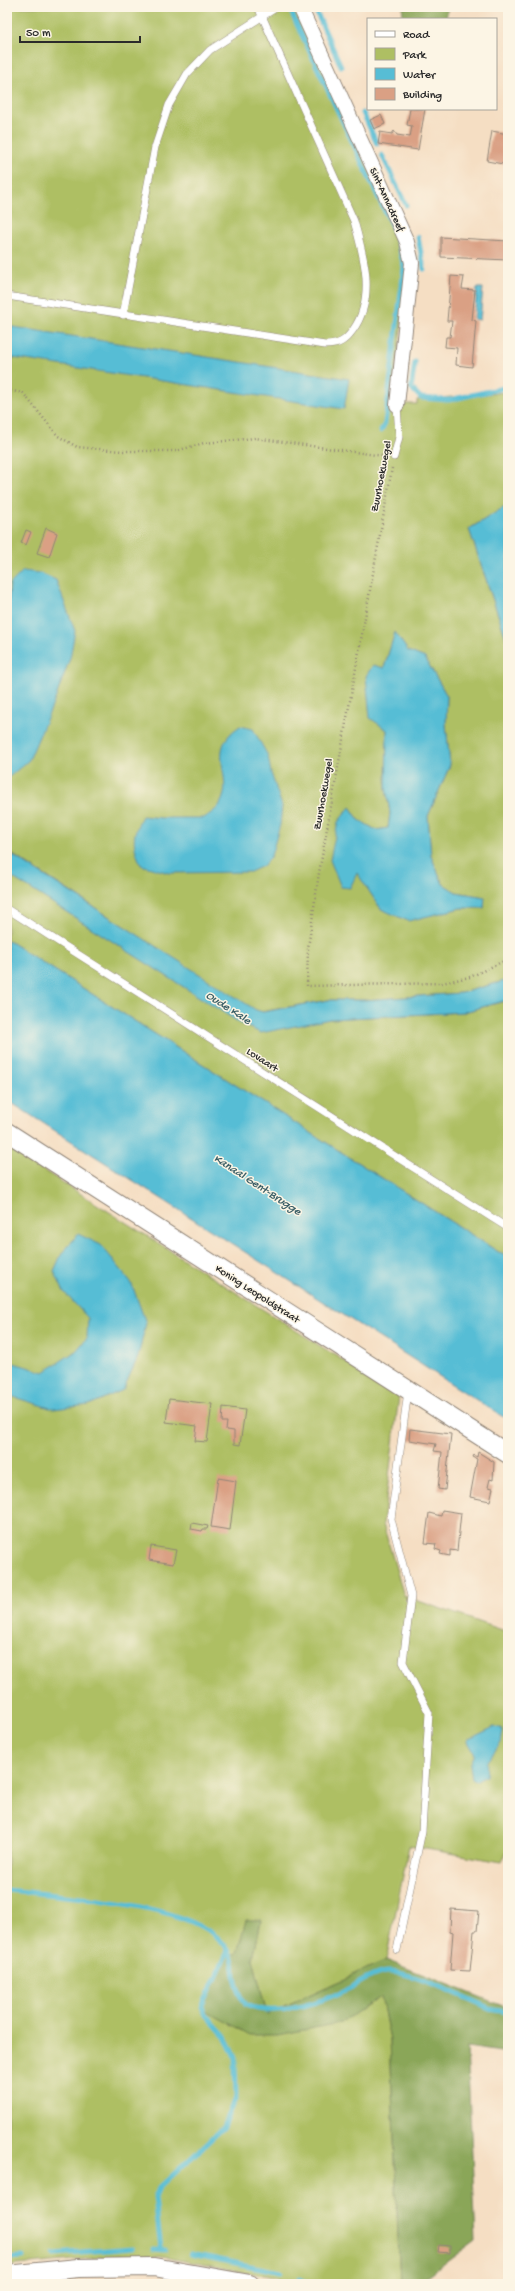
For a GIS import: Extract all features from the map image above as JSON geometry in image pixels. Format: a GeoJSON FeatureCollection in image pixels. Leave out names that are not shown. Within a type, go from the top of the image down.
{"type":"FeatureCollection","features":[{"type":"Feature","properties":{"kind":"street","name":"Sint-Annadreef"},"geometry":{"type":"LineString","coordinates":[[300,7],[407,242],[412,263],[398,405]]}},
{"type":"Feature","properties":{"kind":"street","name":"Koning Leopoldstraat"},"geometry":{"type":"LineString","coordinates":[[7,1132],[508,1454]]}},
{"type":"Feature","properties":{"kind":"street"},"geometry":{"type":"LineString","coordinates":[[7,2275],[78,2268],[154,2268],[250,2284]]}},
{"type":"Feature","properties":{"kind":"lane"},"geometry":{"type":"LineString","coordinates":[[7,296],[325,345],[337,345],[347,338],[363,314],[366,297],[366,272],[363,253],[354,221],[258,7]]}},
{"type":"Feature","properties":{"kind":"lane"},"geometry":{"type":"LineString","coordinates":[[123,315],[155,147],[168,105],[187,74],[210,50],[277,7]]}},
{"type":"Feature","properties":{"kind":"lane","name":"Zuurhoekwegel"},"geometry":{"type":"LineString","coordinates":[[394,457],[399,436],[398,405]]}},
{"type":"Feature","properties":{"kind":"lane","name":"Lovaart"},"geometry":{"type":"LineString","coordinates":[[7,909],[508,1228]]}},
{"type":"Feature","properties":{"kind":"lane"},"geometry":{"type":"LineString","coordinates":[[398,1950],[422,1831],[429,1713],[403,1662],[411,1596],[391,1519],[408,1390]]}},
{"type":"Feature","properties":{"kind":"path"},"geometry":{"type":"LineString","coordinates":[[7,390],[23,393],[58,436],[78,447],[122,451],[176,451],[204,443],[255,438],[394,457]]}},
{"type":"Feature","properties":{"kind":"path","name":"Zuurhoekwegel"},"geometry":{"type":"LineString","coordinates":[[394,457],[319,873],[308,948],[307,986],[442,983],[470,977],[508,958]]}},
{"type":"Feature","properties":{"kind":"green space"},"geometry":{"type":"Polygon","coordinates":[[[7,7],[296,7],[400,234],[409,264],[392,404],[417,404],[417,400],[508,392],[508,505],[469,529],[508,644],[508,980],[461,993],[364,1000],[328,1000],[261,1012],[251,1008],[7,851],[7,774],[9,777],[63,603],[56,580],[7,618],[7,7]],[[395,633],[384,668],[387,730],[386,788],[390,813],[388,828],[376,830],[359,820],[350,807],[357,872],[381,909],[437,913],[461,908],[484,908],[484,897],[456,892],[443,884],[431,856],[428,816],[450,765],[446,724],[447,696],[425,658],[408,651],[395,633]]]}},
{"type":"Feature","properties":{"kind":"green space"},"geometry":{"type":"Polygon","coordinates":[[[403,7],[448,7],[446,18],[402,18],[403,7]]]}},
{"type":"Feature","properties":{"kind":"green space"},"geometry":{"type":"Polygon","coordinates":[[[7,874],[250,1028],[330,1019],[464,1012],[508,1000],[508,1258],[7,940],[7,874]]]}},
{"type":"Feature","properties":{"kind":"green space"},"geometry":{"type":"Polygon","coordinates":[[[7,1147],[399,1396],[383,1524],[404,1596],[508,1632],[508,1848],[502,1862],[409,1846],[386,1960],[267,2014],[253,1959],[261,1920],[231,2026],[366,2007],[381,1996],[390,2039],[400,2284],[294,2284],[274,2277],[156,2256],[119,2256],[7,2266],[7,1147]]]}},
{"type":"Feature","properties":{"kind":"green space"},"geometry":{"type":"Polygon","coordinates":[[[246,1920],[261,1920],[253,1959],[267,2014],[386,1960],[508,2008],[508,2053],[467,2047],[476,2240],[417,2284],[400,2284],[390,2039],[381,1997],[340,2023],[278,2035],[250,2035],[201,2008],[224,1956],[237,1953],[246,1920]]]}},
{"type":"Feature","properties":{"kind":"water"},"geometry":{"type":"Polygon","coordinates":[[[477,288],[483,288],[480,320],[474,319],[477,288]]]}},
{"type":"Feature","properties":{"kind":"water"},"geometry":{"type":"Polygon","coordinates":[[[7,326],[349,379],[344,409],[7,357],[7,326]]]}},
{"type":"Feature","properties":{"kind":"water"},"geometry":{"type":"Polygon","coordinates":[[[508,505],[508,644],[469,529],[508,505]]]}},
{"type":"Feature","properties":{"kind":"water"},"geometry":{"type":"Polygon","coordinates":[[[23,571],[40,573],[56,580],[75,631],[70,658],[56,697],[29,760],[9,777],[7,774],[7,618],[10,584],[23,571]]]}},
{"type":"Feature","properties":{"kind":"water"},"geometry":{"type":"Polygon","coordinates":[[[395,632],[408,651],[425,658],[447,696],[446,724],[450,765],[428,816],[431,856],[443,884],[456,892],[485,897],[484,908],[461,908],[408,921],[381,909],[357,873],[350,888],[341,887],[330,860],[338,822],[350,807],[359,820],[376,830],[388,828],[390,813],[386,788],[387,730],[370,718],[366,676],[373,665],[384,668],[395,632]]]}},
{"type":"Feature","properties":{"kind":"water"},"geometry":{"type":"Polygon","coordinates":[[[240,726],[253,729],[268,756],[271,773],[282,806],[280,825],[271,856],[263,866],[250,872],[169,873],[141,865],[134,840],[136,829],[142,816],[162,818],[204,818],[219,806],[224,794],[225,784],[222,764],[224,745],[229,735],[240,726]]]}},
{"type":"Feature","properties":{"kind":"water","name":"Oude Kale"},"geometry":{"type":"Polygon","coordinates":[[[7,852],[256,1010],[263,1012],[328,1000],[364,1000],[461,993],[508,980],[508,1000],[464,1012],[330,1019],[261,1033],[243,1025],[7,874],[7,852]]]}},
{"type":"Feature","properties":{"kind":"water","name":"Kanaal Gent-Brugge"},"geometry":{"type":"Polygon","coordinates":[[[7,940],[508,1258],[508,1420],[7,1100],[7,940]]]}},
{"type":"Feature","properties":{"kind":"water"},"geometry":{"type":"Polygon","coordinates":[[[78,1234],[101,1245],[131,1282],[146,1323],[138,1357],[123,1390],[89,1405],[53,1409],[7,1395],[7,1361],[44,1372],[76,1351],[87,1338],[88,1318],[64,1292],[54,1271],[61,1255],[78,1234]]]}},
{"type":"Feature","properties":{"kind":"water"},"geometry":{"type":"Polygon","coordinates":[[[494,1727],[501,1728],[503,1731],[501,1743],[487,1761],[486,1776],[477,1781],[472,1778],[470,1765],[475,1754],[467,1740],[494,1727]]]}},
{"type":"Feature","properties":{"kind":"building"},"geometry":{"type":"Polygon","coordinates":[[[410,110],[425,110],[418,150],[378,144],[380,132],[392,134],[394,131],[397,135],[410,137],[412,126],[407,125],[410,110]]]}},
{"type":"Feature","properties":{"kind":"building"},"geometry":{"type":"Polygon","coordinates":[[[381,115],[385,124],[374,129],[370,120],[381,115]]]}},
{"type":"Feature","properties":{"kind":"building"},"geometry":{"type":"Polygon","coordinates":[[[492,131],[508,134],[508,165],[487,161],[492,131]]]}},
{"type":"Feature","properties":{"kind":"building"},"geometry":{"type":"Polygon","coordinates":[[[441,237],[508,241],[508,260],[441,257],[441,237]]]}},
{"type":"Feature","properties":{"kind":"building"},"geometry":{"type":"Polygon","coordinates":[[[451,276],[464,277],[462,289],[475,290],[472,320],[476,321],[472,367],[456,365],[457,348],[445,347],[446,337],[450,337],[452,321],[447,321],[451,276]]]}},
{"type":"Feature","properties":{"kind":"building"},"geometry":{"type":"Polygon","coordinates":[[[46,528],[57,533],[49,557],[37,553],[46,528]]]}},
{"type":"Feature","properties":{"kind":"building"},"geometry":{"type":"Polygon","coordinates":[[[26,530],[31,532],[26,545],[21,543],[26,530]]]}},
{"type":"Feature","properties":{"kind":"building"},"geometry":{"type":"Polygon","coordinates":[[[169,1399],[212,1404],[207,1442],[195,1441],[197,1426],[166,1422],[169,1399]]]}},
{"type":"Feature","properties":{"kind":"building"},"geometry":{"type":"Polygon","coordinates":[[[223,1407],[245,1410],[240,1445],[234,1444],[234,1431],[226,1430],[227,1422],[222,1422],[223,1407]]]}},
{"type":"Feature","properties":{"kind":"building"},"geometry":{"type":"Polygon","coordinates":[[[410,1429],[451,1434],[445,1490],[438,1489],[442,1452],[434,1451],[436,1444],[409,1440],[410,1429]]]}},
{"type":"Feature","properties":{"kind":"building"},"geometry":{"type":"Polygon","coordinates":[[[478,1452],[494,1462],[493,1480],[490,1479],[488,1487],[493,1488],[490,1501],[470,1497],[477,1459],[473,1457],[474,1455],[477,1457],[478,1452]]]}},
{"type":"Feature","properties":{"kind":"building"},"geometry":{"type":"Polygon","coordinates":[[[218,1478],[236,1481],[230,1530],[211,1527],[218,1478]]]}},
{"type":"Feature","properties":{"kind":"building"},"geometry":{"type":"Polygon","coordinates":[[[442,1510],[461,1513],[457,1551],[450,1550],[450,1556],[440,1554],[441,1551],[435,1549],[436,1544],[425,1543],[429,1513],[441,1516],[442,1510]]]}},
{"type":"Feature","properties":{"kind":"building"},"geometry":{"type":"Polygon","coordinates":[[[192,1523],[208,1526],[207,1529],[203,1529],[202,1531],[191,1529],[192,1523]]]}},
{"type":"Feature","properties":{"kind":"building"},"geometry":{"type":"Polygon","coordinates":[[[151,1546],[176,1550],[173,1564],[149,1560],[151,1546]]]}},
{"type":"Feature","properties":{"kind":"building"},"geometry":{"type":"Polygon","coordinates":[[[451,1909],[479,1911],[477,1931],[474,1931],[470,1971],[450,1970],[453,1932],[450,1931],[451,1909]]]}},
{"type":"Feature","properties":{"kind":"building"},"geometry":{"type":"Polygon","coordinates":[[[439,2245],[450,2246],[450,2253],[438,2252],[439,2245]]]}},
{"type":"Feature","properties":{"kind":"waterway"},"geometry":{"type":"LineString","coordinates":[[314,7],[341,66]]}},
{"type":"Feature","properties":{"kind":"waterway"},"geometry":{"type":"LineString","coordinates":[[292,14],[396,235],[404,267],[385,423],[381,431]]}},
{"type":"Feature","properties":{"kind":"waterway"},"geometry":{"type":"LineString","coordinates":[[363,113],[377,144]]}},
{"type":"Feature","properties":{"kind":"waterway"},"geometry":{"type":"LineString","coordinates":[[382,155],[406,205]]}},
{"type":"Feature","properties":{"kind":"waterway"},"geometry":{"type":"LineString","coordinates":[[418,237],[424,269]]}},
{"type":"Feature","properties":{"kind":"waterway"},"geometry":{"type":"LineString","coordinates":[[415,362],[411,388],[421,398],[449,400],[508,387]]}},
{"type":"Feature","properties":{"kind":"waterway"},"geometry":{"type":"LineString","coordinates":[[7,1890],[122,1903],[182,1918],[206,1929],[223,1943],[230,1953],[236,1982],[246,2005],[258,2009],[271,2010],[298,2007],[326,1999],[374,1975],[389,1972],[400,1973],[427,1981],[494,2010],[508,2012]]}},
{"type":"Feature","properties":{"kind":"waterway"},"geometry":{"type":"LineString","coordinates":[[161,2249],[155,2198],[159,2188],[224,2127],[236,2097],[235,2058],[225,2036],[206,2015],[202,2007],[228,1951]]}},
{"type":"Feature","properties":{"kind":"waterway"},"geometry":{"type":"LineString","coordinates":[[55,2254],[133,2248]]}},
{"type":"Feature","properties":{"kind":"waterway"},"geometry":{"type":"LineString","coordinates":[[153,2249],[165,2250]]}},
{"type":"Feature","properties":{"kind":"waterway"},"geometry":{"type":"LineString","coordinates":[[191,2254],[280,2272]]}},
{"type":"Feature","properties":{"kind":"waterway"},"geometry":{"type":"LineString","coordinates":[[7,2258],[23,2257]]}},
{"type":"Feature","properties":{"kind":"waterway"},"geometry":{"type":"LineString","coordinates":[[300,2279],[310,2284]]}},
{"type":"Feature","properties":{"kind":"waterway"},"geometry":{"type":"LineString","coordinates":[[87,2284],[126,2281],[158,2284]]}}]}
